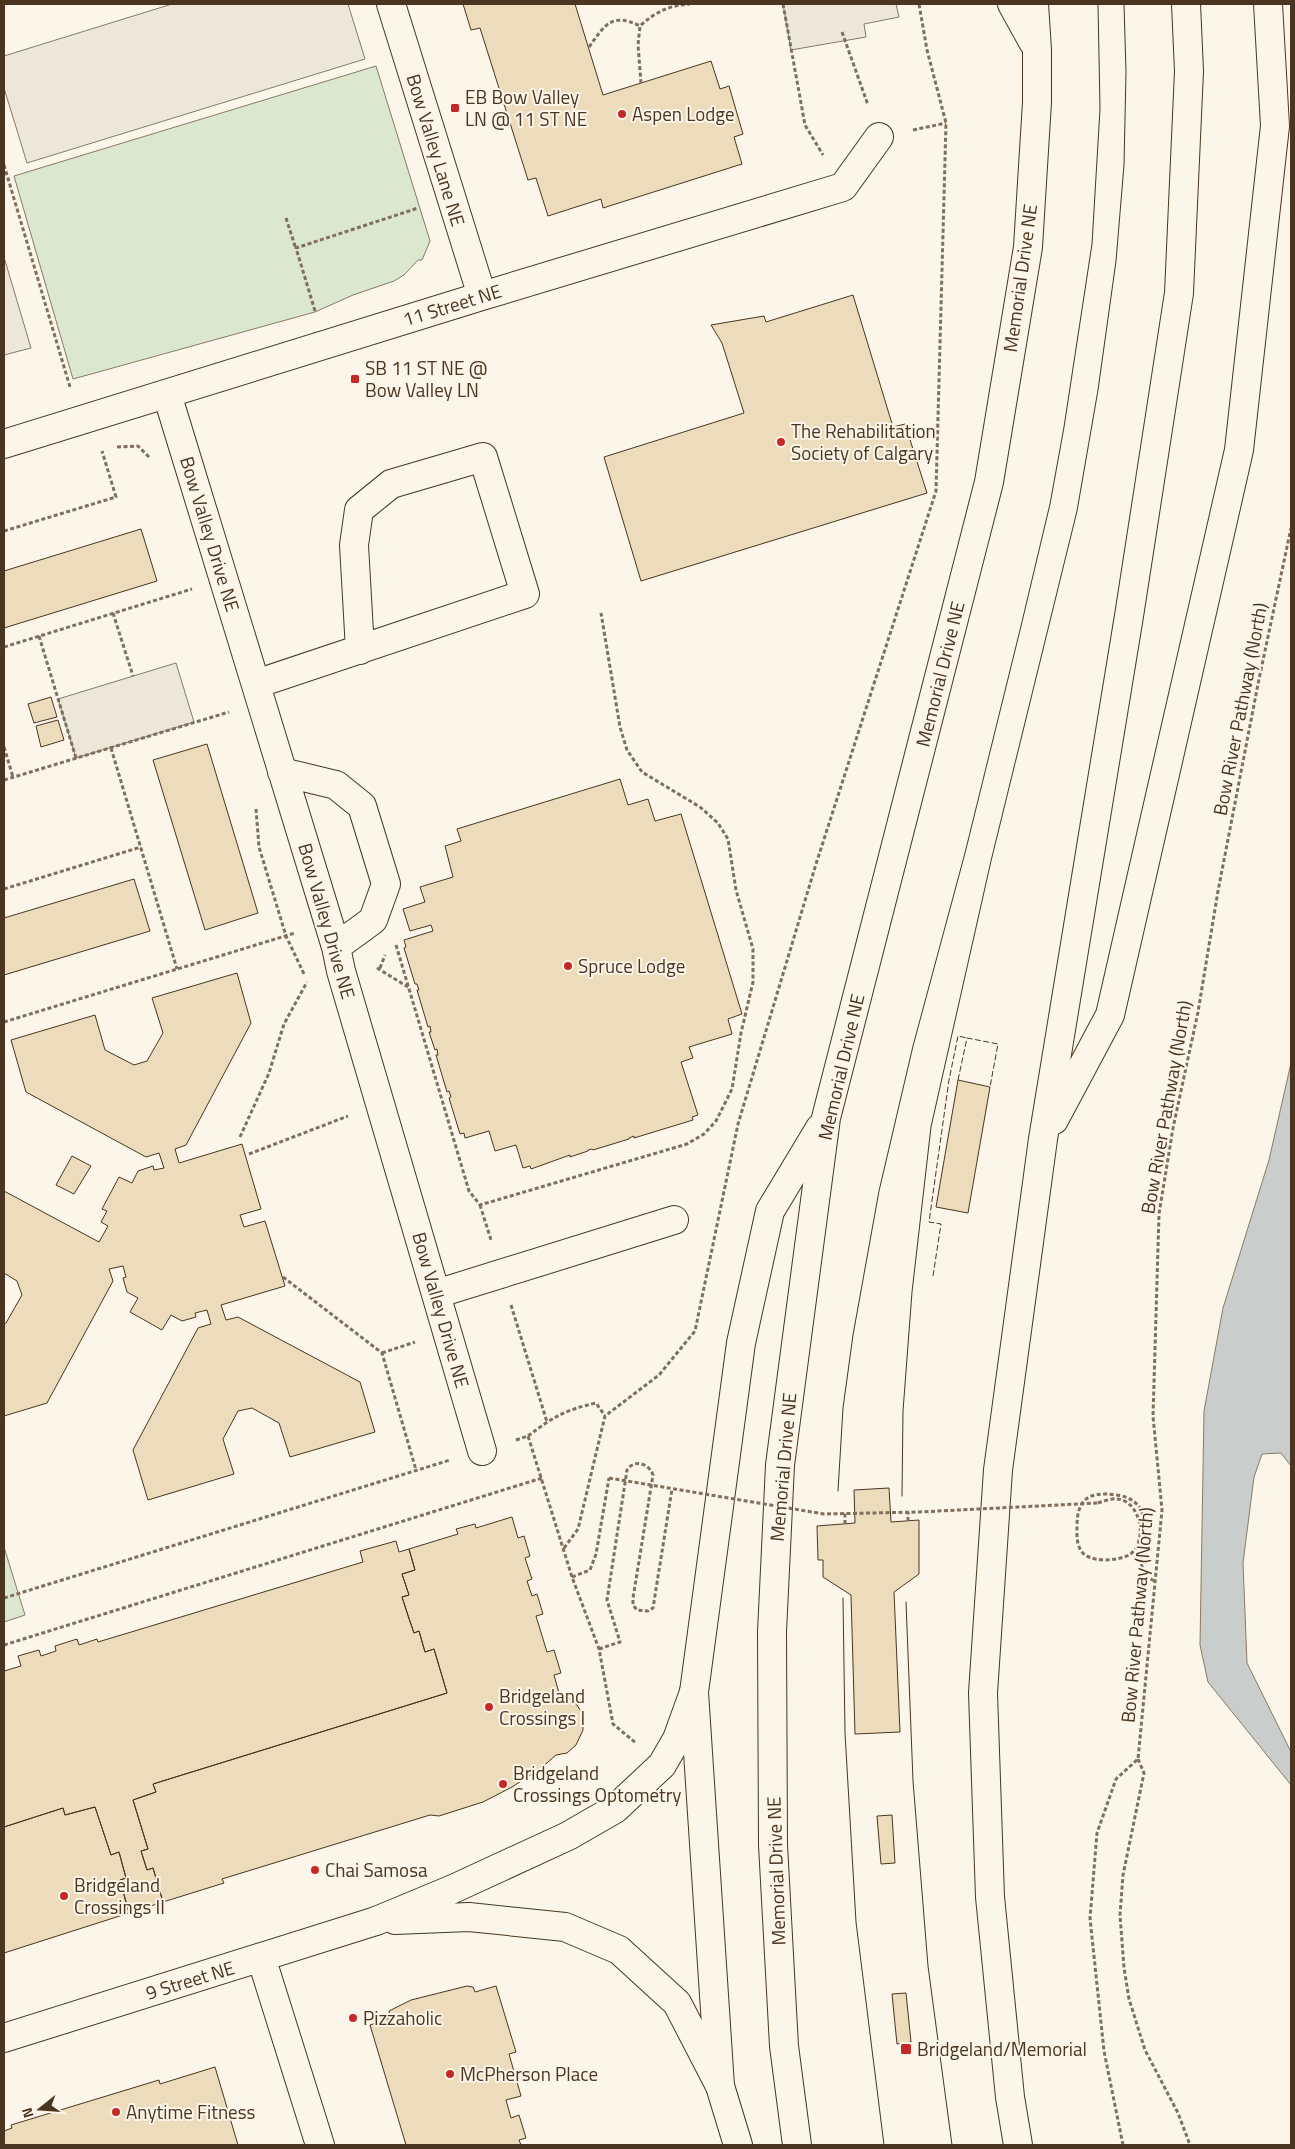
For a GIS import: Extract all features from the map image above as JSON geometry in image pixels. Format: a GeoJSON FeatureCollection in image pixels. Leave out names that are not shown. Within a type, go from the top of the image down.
{"type":"FeatureCollection","features":[{"type":"Feature","properties":{"kind":"main road","name":"Bow Valley Lane NE"},"geometry":{"type":"LineString","coordinates":[[391,4],[482,296]]}},
{"type":"Feature","properties":{"kind":"main road"},"geometry":{"type":"LineString","coordinates":[[1012,4],[1037,50]]}},
{"type":"Feature","properties":{"kind":"main road","name":"Memorial Drive NE"},"geometry":{"type":"LineString","coordinates":[[797,2145],[784,2046],[773,1846],[772,1632],[780,1465],[826,1118],[989,482],[1028,247],[1037,102],[1037,50],[1034,4]]}},
{"type":"Feature","properties":{"kind":"main road"},"geometry":{"type":"LineString","coordinates":[[1018,2145],[1010,2097],[990,1897],[983,1693],[998,1470],[1044,1138],[1129,616],[1179,293],[1189,71],[1186,4]]}},
{"type":"Feature","properties":{"kind":"main road"},"geometry":{"type":"LineString","coordinates":[[1044,1138],[1110,1016],[1239,450],[1275,126],[1268,4]]}},
{"type":"Feature","properties":{"kind":"main road"},"geometry":{"type":"LineString","coordinates":[[843,187],[879,137]]}},
{"type":"Feature","properties":{"kind":"main road","name":"11 Street NE"},"geometry":{"type":"LineString","coordinates":[[4,444],[482,296],[843,187]]}},
{"type":"Feature","properties":{"kind":"main road","name":"Bow Valley Drive NE"},"geometry":{"type":"LineString","coordinates":[[167,394],[332,935],[482,1451]]}},
{"type":"Feature","properties":{"kind":"main road"},"geometry":{"type":"LineString","coordinates":[[258,693],[360,650],[525,594],[483,457],[391,484],[359,510],[354,545],[360,650]]}},
{"type":"Feature","properties":{"kind":"main road"},"geometry":{"type":"LineString","coordinates":[[282,772],[336,785],[362,806],[386,884],[373,920],[332,935]]}},
{"type":"Feature","properties":{"kind":"main road"},"geometry":{"type":"LineString","coordinates":[[720,2086],[694,1692],[741,1343],[770,1211],[826,1118]]}},
{"type":"Feature","properties":{"kind":"main road"},"geometry":{"type":"LineString","coordinates":[[436,1294],[674,1220]]}},
{"type":"Feature","properties":{"kind":"main road"},"geometry":{"type":"LineString","coordinates":[[376,1921],[452,1889],[568,1836],[615,1809],[662,1765],[677,1739],[694,1692]]}},
{"type":"Feature","properties":{"kind":"main road"},"geometry":{"type":"LineString","coordinates":[[376,1921],[469,1917],[532,1923],[565,1927],[619,1950],[677,2003],[720,2086],[738,2145]]}},
{"type":"Feature","properties":{"kind":"main road","name":"9 Street NE"},"geometry":{"type":"LineString","coordinates":[[4,2038],[376,1921]]}},
{"type":"Feature","properties":{"kind":"main road"},"geometry":{"type":"LineString","coordinates":[[262,1957],[320,2145]]}},
{"type":"Feature","properties":{"kind":"path"},"geometry":{"type":"LineString","coordinates":[[641,83],[638,45],[640,26],[651,16],[667,7],[690,4]]}},
{"type":"Feature","properties":{"kind":"path"},"geometry":{"type":"LineString","coordinates":[[783,4],[805,125],[843,187]]}},
{"type":"Feature","properties":{"kind":"path"},"geometry":{"type":"LineString","coordinates":[[564,1548],[578,1529],[605,1416],[659,1375],[695,1331],[738,1124],[816,864],[936,491],[946,123],[927,50],[919,4]]}},
{"type":"Feature","properties":{"kind":"path"},"geometry":{"type":"LineString","coordinates":[[589,47],[607,22],[616,20],[629,21],[640,26]]}},
{"type":"Feature","properties":{"kind":"path"},"geometry":{"type":"LineString","coordinates":[[4,165],[86,418],[101,448],[116,497],[4,531]]}},
{"type":"Feature","properties":{"kind":"path"},"geometry":{"type":"LineString","coordinates":[[286,218],[315,312],[296,248],[421,207]]}},
{"type":"Feature","properties":{"kind":"path"},"geometry":{"type":"LineString","coordinates":[[101,448],[138,446],[155,464]]}},
{"type":"Feature","properties":{"kind":"path","name":"Bow River Pathway (North)"},"geometry":{"type":"LineString","coordinates":[[1190,2145],[1178,2114],[1145,2050],[1129,2000],[1124,1968],[1120,1914],[1123,1875],[1144,1773],[1138,1759],[1162,1510],[1153,1416],[1159,1214],[1173,1128],[1198,1012],[1218,891],[1256,693],[1291,528]]}},
{"type":"Feature","properties":{"kind":"path"},"geometry":{"type":"LineString","coordinates":[[4,647],[195,588],[192,579]]}},
{"type":"Feature","properties":{"kind":"path"},"geometry":{"type":"LineString","coordinates":[[114,613],[133,676]]}},
{"type":"Feature","properties":{"kind":"path"},"geometry":{"type":"LineString","coordinates":[[480,1204],[687,1144],[704,1134],[716,1122],[732,1088],[741,1033],[753,982],[753,957],[747,925],[736,890],[728,839],[718,822],[700,807],[642,772],[627,750],[620,727],[602,613]]}},
{"type":"Feature","properties":{"kind":"path"},"geometry":{"type":"LineString","coordinates":[[39,636],[76,758]]}},
{"type":"Feature","properties":{"kind":"path"},"geometry":{"type":"LineString","coordinates":[[4,780],[111,748],[258,693]]}},
{"type":"Feature","properties":{"kind":"path"},"geometry":{"type":"LineString","coordinates":[[4,747],[13,777]]}},
{"type":"Feature","properties":{"kind":"path"},"geometry":{"type":"LineString","coordinates":[[111,748],[177,969]]}},
{"type":"Feature","properties":{"kind":"path"},"geometry":{"type":"LineString","coordinates":[[240,1137],[269,1072],[284,1024],[308,981],[286,936],[259,847],[256,804]]}},
{"type":"Feature","properties":{"kind":"path"},"geometry":{"type":"LineString","coordinates":[[4,888],[141,847]]}},
{"type":"Feature","properties":{"kind":"path"},"geometry":{"type":"LineString","coordinates":[[4,1022],[286,936],[332,935]]}},
{"type":"Feature","properties":{"kind":"path"},"geometry":{"type":"LineString","coordinates":[[394,936],[469,1191],[480,1204],[547,1422]]}},
{"type":"Feature","properties":{"kind":"path"},"geometry":{"type":"LineString","coordinates":[[249,1154],[380,1104]]}},
{"type":"Feature","properties":{"kind":"path"},"geometry":{"type":"LineString","coordinates":[[283,1277],[382,1353],[416,1470]]}},
{"type":"Feature","properties":{"kind":"path"},"geometry":{"type":"LineString","coordinates":[[4,1598],[528,1436],[547,1422],[570,1409],[596,1403],[605,1416]]}},
{"type":"Feature","properties":{"kind":"path"},"geometry":{"type":"LineString","coordinates":[[528,1436],[572,1577],[599,1649],[613,1724]]}},
{"type":"Feature","properties":{"kind":"path"},"geometry":{"type":"LineString","coordinates":[[599,1649],[620,1642],[607,1600],[627,1470],[636,1463],[646,1465],[651,1469],[653,1475],[633,1598],[633,1606],[636,1610],[648,1611],[653,1608],[672,1489]]}},
{"type":"Feature","properties":{"kind":"path"},"geometry":{"type":"LineString","coordinates":[[4,1645],[542,1478]]}},
{"type":"Feature","properties":{"kind":"path"},"geometry":{"type":"LineString","coordinates":[[572,1577],[590,1570],[596,1554],[609,1478],[824,1514],[920,1512],[1098,1503],[1116,1498],[1130,1504],[1139,1515],[1139,1544],[1131,1554],[1118,1559],[1094,1559],[1083,1552],[1077,1541],[1077,1515],[1080,1504],[1091,1496],[1110,1494],[1124,1496],[1136,1503],[1142,1514],[1141,1560],[1144,1577],[1155,1581]]}},
{"type":"Feature","properties":{"kind":"path"},"geometry":{"type":"LineString","coordinates":[[908,1512],[908,1521]]}},
{"type":"Feature","properties":{"kind":"path"},"geometry":{"type":"LineString","coordinates":[[845,1513],[845,1524]]}},
{"type":"Feature","properties":{"kind":"path"},"geometry":{"type":"LineString","coordinates":[[1123,2145],[1104,2052],[1090,1918],[1097,1833],[1116,1779],[1138,1759]]}},
{"type":"Feature","properties":{"kind":"green space"},"geometry":{"type":"Polygon","coordinates":[[[376,66],[430,241],[422,260],[418,260],[404,275],[394,281],[353,295],[315,312],[73,379],[14,176],[376,66]]]}},
{"type":"Feature","properties":{"kind":"green space"},"geometry":{"type":"Polygon","coordinates":[[[4,1547],[25,1615],[4,1622],[4,1547]]]}},
{"type":"Feature","properties":{"kind":"shaded area"},"geometry":{"type":"Polygon","coordinates":[[[172,4],[348,4],[365,59],[27,163],[4,88],[4,56],[172,4]]]}},
{"type":"Feature","properties":{"kind":"shaded area"},"geometry":{"type":"Polygon","coordinates":[[[783,4],[896,4],[899,17],[864,24],[866,37],[791,50],[783,4]]]}},
{"type":"Feature","properties":{"kind":"shaded area"},"geometry":{"type":"Polygon","coordinates":[[[4,257],[31,348],[4,355],[4,257]]]}},
{"type":"Feature","properties":{"kind":"shaded area"},"geometry":{"type":"Polygon","coordinates":[[[176,663],[194,722],[76,758],[58,699],[176,663]]]}},
{"type":"Feature","properties":{"kind":"shaded area"},"geometry":{"type":"Polygon","coordinates":[[[1291,1063],[1291,1466],[1281,1453],[1262,1454],[1254,1477],[1243,1563],[1247,1663],[1291,1752],[1291,1785],[1208,1682],[1200,1645],[1204,1411],[1223,1308],[1269,1160],[1291,1063]]]}},
{"type":"Feature","properties":{"kind":"building","name":"Aspen Lodge"},"geometry":{"type":"Polygon","coordinates":[[[463,4],[575,4],[603,95],[711,61],[720,89],[729,86],[743,134],[734,137],[742,164],[603,208],[601,199],[548,216],[536,178],[528,180],[480,28],[471,30],[463,4]]]}},
{"type":"Feature","properties":{"kind":"building","name":"The Rehabilitation Society of Calgary"},"geometry":{"type":"Polygon","coordinates":[[[853,295],[893,427],[905,424],[927,493],[641,581],[604,457],[744,413],[722,343],[711,325],[764,316],[766,322],[853,295]]]}},
{"type":"Feature","properties":{"kind":"building"},"geometry":{"type":"Polygon","coordinates":[[[141,529],[157,581],[4,628],[4,571],[141,529]]]}},
{"type":"Feature","properties":{"kind":"building"},"geometry":{"type":"Polygon","coordinates":[[[51,697],[57,717],[34,723],[28,704],[51,697]]]}},
{"type":"Feature","properties":{"kind":"building"},"geometry":{"type":"Polygon","coordinates":[[[58,720],[64,740],[41,747],[36,726],[58,720]]]}},
{"type":"Feature","properties":{"kind":"building"},"geometry":{"type":"Polygon","coordinates":[[[207,744],[258,913],[205,930],[153,760],[207,744]]]}},
{"type":"Feature","properties":{"kind":"building","name":"Spruce Lodge"},"geometry":{"type":"Polygon","coordinates":[[[620,779],[628,805],[648,799],[655,821],[681,814],[742,1014],[728,1019],[732,1034],[689,1047],[693,1058],[681,1062],[698,1115],[692,1117],[693,1120],[634,1138],[634,1136],[570,1157],[570,1155],[531,1169],[530,1166],[523,1168],[516,1145],[495,1151],[489,1131],[465,1138],[464,1133],[460,1134],[449,1098],[451,1097],[449,1091],[447,1092],[436,1055],[438,1055],[437,1049],[435,1050],[429,1032],[431,1032],[430,1026],[428,1027],[417,990],[419,990],[417,984],[415,984],[404,948],[406,947],[404,940],[433,931],[431,925],[410,931],[403,909],[425,902],[420,887],[453,877],[445,846],[461,841],[457,829],[620,779]]]}},
{"type":"Feature","properties":{"kind":"building"},"geometry":{"type":"Polygon","coordinates":[[[134,879],[150,931],[4,975],[4,918],[134,879]]]}},
{"type":"Feature","properties":{"kind":"building"},"geometry":{"type":"Polygon","coordinates":[[[237,973],[251,1023],[186,1145],[175,1149],[179,1163],[242,1144],[261,1209],[240,1215],[244,1227],[265,1221],[285,1286],[221,1305],[226,1320],[238,1317],[360,1382],[375,1432],[290,1457],[279,1423],[252,1408],[238,1411],[223,1439],[234,1474],[148,1500],[133,1450],[198,1328],[211,1324],[207,1310],[195,1313],[196,1317],[182,1321],[171,1315],[162,1330],[130,1312],[138,1298],[127,1292],[123,1278],[126,1277],[123,1266],[109,1269],[113,1281],[47,1403],[4,1416],[4,1324],[22,1295],[17,1281],[4,1273],[4,1191],[99,1242],[108,1226],[101,1222],[107,1211],[102,1209],[119,1177],[132,1183],[138,1171],[153,1166],[154,1170],[164,1168],[159,1153],[146,1157],[26,1092],[11,1040],[95,1015],[105,1050],[134,1065],[147,1061],[163,1033],[152,998],[237,973]]]}},
{"type":"Feature","properties":{"kind":"building"},"geometry":{"type":"Polygon","coordinates":[[[958,1080],[990,1087],[968,1213],[936,1207],[958,1080]]]}},
{"type":"Feature","properties":{"kind":"building"},"geometry":{"type":"Polygon","coordinates":[[[72,1156],[91,1166],[74,1194],[56,1185],[72,1156]]]}},
{"type":"Feature","properties":{"kind":"building"},"geometry":{"type":"Polygon","coordinates":[[[889,1488],[891,1522],[919,1520],[919,1574],[894,1592],[900,1732],[855,1734],[851,1595],[823,1577],[823,1560],[818,1560],[817,1526],[855,1523],[854,1490],[889,1488]]]}},
{"type":"Feature","properties":{"kind":"building","name":"Bridgeland Crossings I"},"geometry":{"type":"Polygon","coordinates":[[[512,1517],[518,1538],[524,1536],[530,1556],[525,1558],[532,1579],[527,1581],[532,1596],[537,1594],[543,1614],[536,1616],[547,1652],[554,1650],[561,1673],[554,1675],[559,1693],[573,1700],[581,1711],[583,1718],[583,1730],[576,1745],[567,1753],[556,1755],[540,1769],[512,1787],[483,1802],[439,1816],[430,1815],[222,1879],[224,1883],[163,1902],[153,1868],[147,1870],[141,1851],[148,1849],[133,1800],[156,1792],[153,1784],[447,1693],[434,1649],[425,1652],[419,1631],[414,1633],[402,1597],[409,1595],[402,1574],[415,1570],[409,1549],[458,1534],[456,1529],[475,1524],[476,1528],[512,1517]]]}},
{"type":"Feature","properties":{"kind":"building"},"geometry":{"type":"Polygon","coordinates":[[[396,1541],[399,1552],[409,1549],[415,1570],[402,1574],[409,1595],[402,1597],[408,1616],[414,1633],[419,1631],[425,1652],[434,1649],[447,1693],[153,1784],[156,1792],[133,1800],[148,1849],[141,1851],[147,1870],[153,1868],[163,1902],[129,1913],[120,1880],[126,1878],[119,1852],[111,1855],[95,1807],[65,1815],[63,1808],[4,1827],[4,1671],[21,1666],[18,1656],[39,1650],[41,1656],[56,1651],[55,1646],[77,1639],[79,1645],[97,1639],[98,1642],[363,1562],[360,1551],[396,1541]]]}},
{"type":"Feature","properties":{"kind":"building","name":"Bridgeland Crossings II"},"geometry":{"type":"Polygon","coordinates":[[[95,1807],[111,1855],[119,1852],[126,1878],[120,1880],[129,1913],[4,1953],[4,1827],[63,1808],[65,1815],[95,1807]]]}},
{"type":"Feature","properties":{"kind":"building"},"geometry":{"type":"Polygon","coordinates":[[[892,1815],[895,1863],[881,1864],[877,1816],[892,1815]]]}},
{"type":"Feature","properties":{"kind":"building","name":"McPherson Place"},"geometry":{"type":"Polygon","coordinates":[[[467,1986],[473,1987],[475,1992],[496,1986],[516,2052],[509,2054],[521,2096],[506,2100],[511,2118],[519,2115],[526,2138],[519,2140],[521,2145],[406,2145],[370,2025],[390,2018],[389,2011],[411,2000],[467,1986]]]}},
{"type":"Feature","properties":{"kind":"building"},"geometry":{"type":"Polygon","coordinates":[[[906,1993],[911,2042],[897,2044],[892,1994],[906,1993]]]}},
{"type":"Feature","properties":{"kind":"building"},"geometry":{"type":"Polygon","coordinates":[[[215,2067],[238,2145],[4,2145],[4,2131],[12,2128],[11,2125],[159,2080],[160,2084],[215,2067]]]}},
{"type":"Feature","properties":{"kind":"tram line"},"geometry":{"type":"LineString","coordinates":[[838,1491],[843,1408],[853,1335],[879,1191],[913,1046],[965,853],[1021,626],[1050,504],[1064,427],[1092,244],[1100,109],[1098,4]]}},
{"type":"Feature","properties":{"kind":"tram line"},"geometry":{"type":"LineString","coordinates":[[902,1496],[903,1411],[912,1292],[931,1127],[991,861],[1077,511],[1098,390],[1116,261],[1124,165],[1126,72],[1124,4]]}},
{"type":"Feature","properties":{"kind":"tram line"},"geometry":{"type":"LineString","coordinates":[[843,1598],[845,1733],[856,1922],[884,2145]]}},
{"type":"Feature","properties":{"kind":"tram line"},"geometry":{"type":"LineString","coordinates":[[906,1602],[913,1781],[928,1966],[952,2145]]}},
{"type":"Feature","properties":{"kind":"fence"},"geometry":{"type":"LineString","coordinates":[[933,1276],[941,1224],[929,1222],[949,1080],[958,1036],[967,1038]]}},
{"type":"Feature","properties":{"kind":"fence"},"geometry":{"type":"LineString","coordinates":[[958,1080],[967,1038],[998,1044],[990,1087]]}},
{"type":"Feature","properties":{"kind":"place","name":"EB Bow Valley LN @ 11 ST NE"},"geometry":{"type":"Point","coordinates":[455,108]}},
{"type":"Feature","properties":{"kind":"place","name":"Aspen Lodge"},"geometry":{"type":"Point","coordinates":[622,114]}},
{"type":"Feature","properties":{"kind":"place","name":"SB 11 ST NE @ Bow Valley LN"},"geometry":{"type":"Point","coordinates":[355,379]}},
{"type":"Feature","properties":{"kind":"place","name":"The Rehabilitation Society of Calgary"},"geometry":{"type":"Point","coordinates":[781,442]}},
{"type":"Feature","properties":{"kind":"place","name":"Spruce Lodge"},"geometry":{"type":"Point","coordinates":[568,966]}},
{"type":"Feature","properties":{"kind":"place","name":"Bridgeland Crossings I"},"geometry":{"type":"Point","coordinates":[489,1707]}},
{"type":"Feature","properties":{"kind":"place","name":"Bridgeland Crossings Optometry"},"geometry":{"type":"Point","coordinates":[503,1784]}},
{"type":"Feature","properties":{"kind":"place","name":"Chai Samosa"},"geometry":{"type":"Point","coordinates":[315,1870]}},
{"type":"Feature","properties":{"kind":"place","name":"Bridgeland Crossings II"},"geometry":{"type":"Point","coordinates":[64,1896]}},
{"type":"Feature","properties":{"kind":"place","name":"Pizzaholic"},"geometry":{"type":"Point","coordinates":[353,2018]}},
{"type":"Feature","properties":{"kind":"place","name":"Bridgeland/Memorial"},"geometry":{"type":"Point","coordinates":[906,2049]}},
{"type":"Feature","properties":{"kind":"place","name":"McPherson Place"},"geometry":{"type":"Point","coordinates":[450,2074]}},
{"type":"Feature","properties":{"kind":"place","name":"Anytime Fitness"},"geometry":{"type":"Point","coordinates":[116,2112]}}]}
